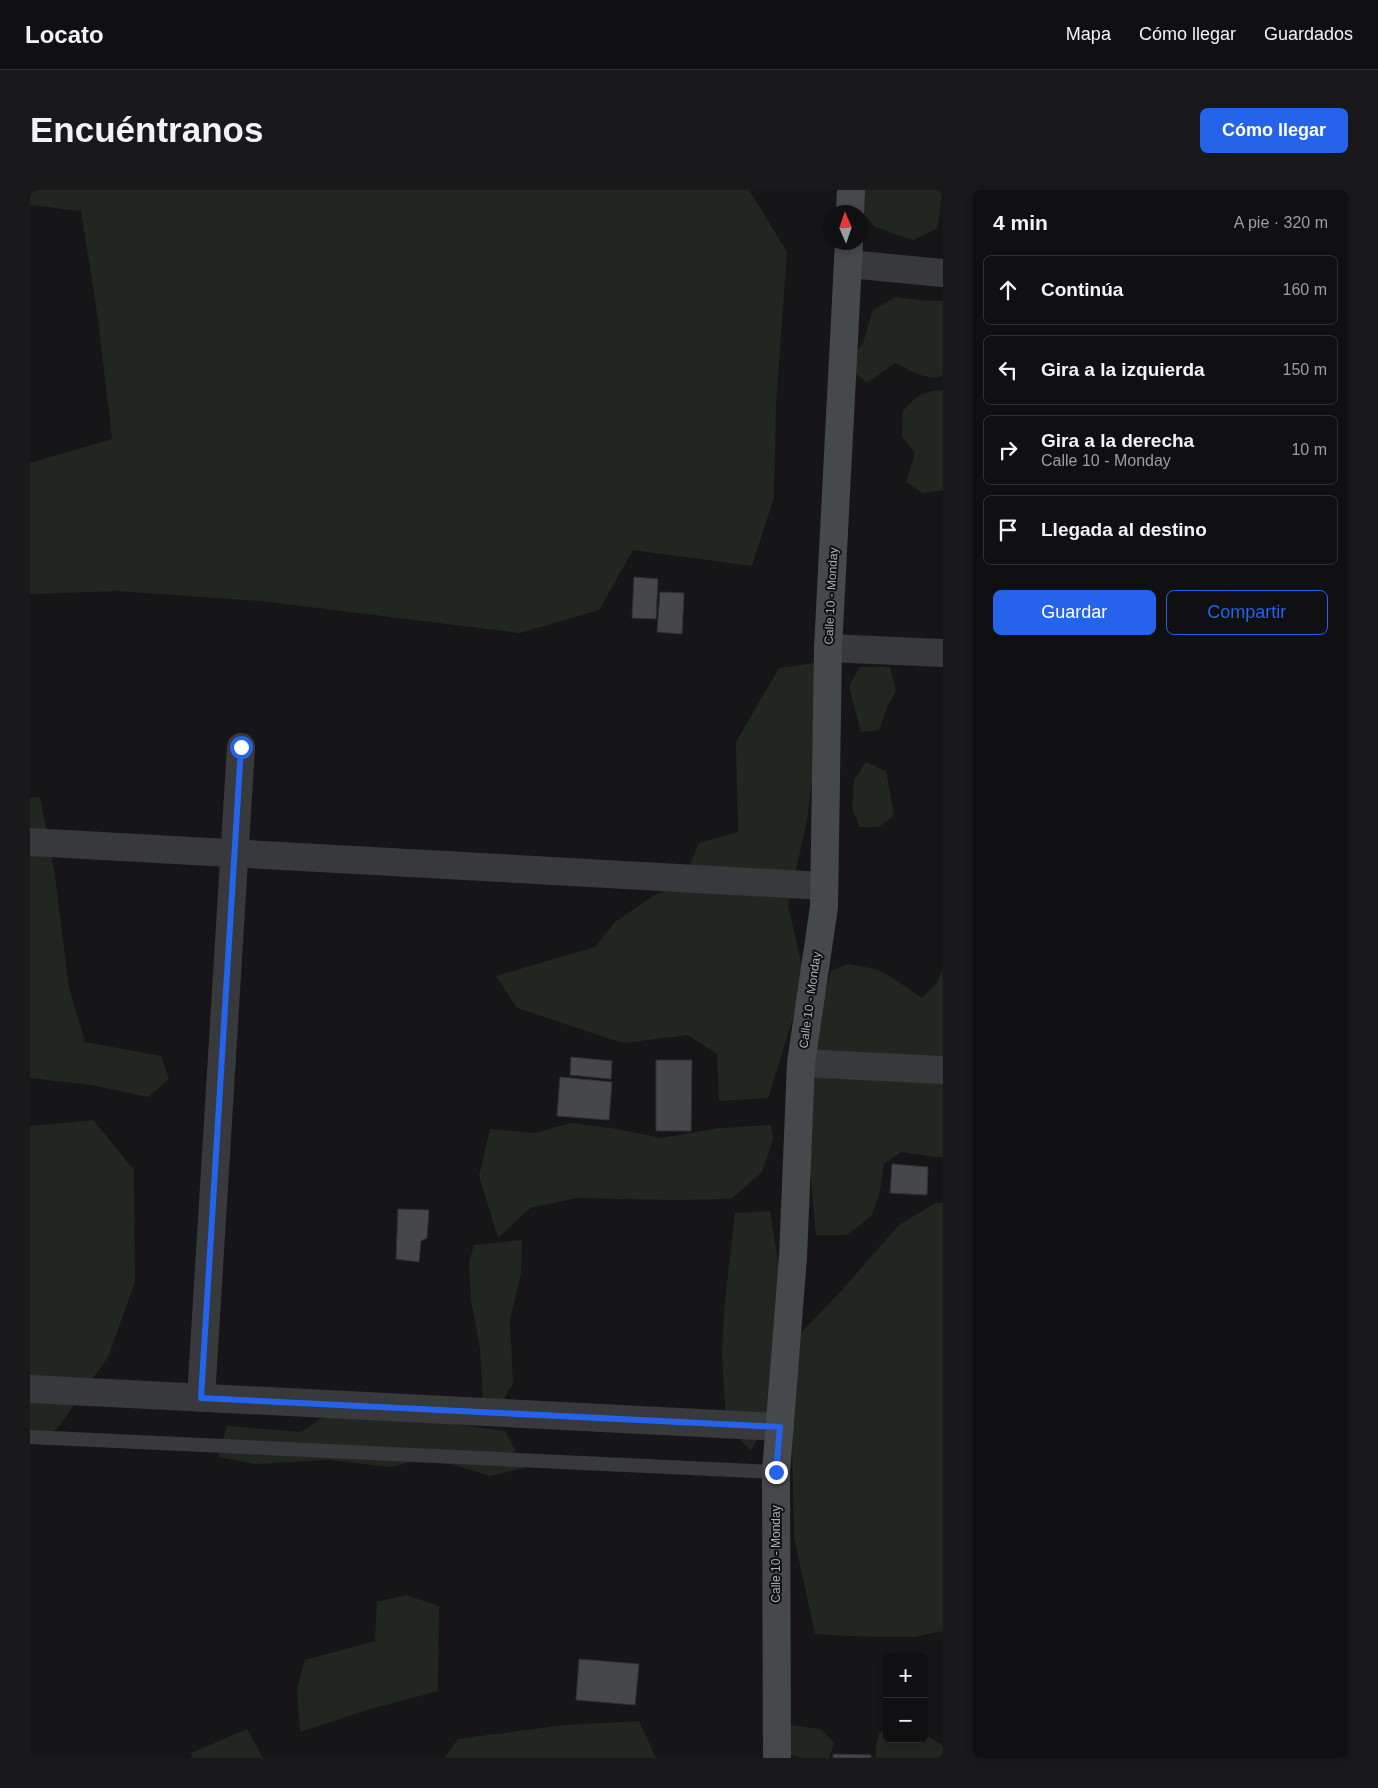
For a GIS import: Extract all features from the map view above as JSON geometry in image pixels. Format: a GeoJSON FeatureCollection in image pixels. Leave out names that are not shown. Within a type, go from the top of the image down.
{"type":"FeatureCollection","features":[{"type":"Feature","properties":{"kind":"street"},"geometry":{"type":"LineString","coordinates":[[850,205],[851,190]]}},
{"type":"Feature","properties":{"kind":"street"},"geometry":{"type":"LineString","coordinates":[[849,253],[943,273]]}},
{"type":"Feature","properties":{"kind":"street","name":"Calle 10 - Monday"},"geometry":{"type":"LineString","coordinates":[[777,1758],[776,1472],[793,1257],[801,1063],[824,907],[828,648],[849,253]]}},
{"type":"Feature","properties":{"kind":"street"},"geometry":{"type":"LineString","coordinates":[[828,648],[943,653]]}},
{"type":"Feature","properties":{"kind":"street"},"geometry":{"type":"LineString","coordinates":[[201,1398],[241,747]]}},
{"type":"Feature","properties":{"kind":"street"},"geometry":{"type":"LineString","coordinates":[[30,842],[824,886]]}},
{"type":"Feature","properties":{"kind":"street"},"geometry":{"type":"LineString","coordinates":[[801,1063],[943,1070]]}},
{"type":"Feature","properties":{"kind":"street"},"geometry":{"type":"LineString","coordinates":[[30,1389],[780,1427]]}},
{"type":"Feature","properties":{"kind":"lane"},"geometry":{"type":"LineString","coordinates":[[30,1437],[776,1472]]}},
{"type":"Feature","properties":{"kind":"shaded area"},"geometry":{"type":"Polygon","coordinates":[[[30,190],[749,190],[787,252],[776,404],[774,497],[752,566],[633,550],[599,610],[520,633],[261,601],[119,591],[30,594],[30,463],[112,439],[98,319],[81,211],[30,205],[30,190]]]}},
{"type":"Feature","properties":{"kind":"shaded area"},"geometry":{"type":"Polygon","coordinates":[[[856,190],[939,190],[942,196],[937,229],[913,240],[875,227],[868,219],[868,205],[857,205],[856,190]]]}},
{"type":"Feature","properties":{"kind":"shaded area"},"geometry":{"type":"Polygon","coordinates":[[[896,297],[943,301],[943,375],[937,377],[925,376],[895,363],[867,383],[852,370],[855,353],[863,343],[873,310],[896,297]]]}},
{"type":"Feature","properties":{"kind":"shaded area"},"geometry":{"type":"Polygon","coordinates":[[[943,390],[943,490],[923,493],[906,482],[915,453],[902,436],[903,411],[920,395],[943,390]]]}},
{"type":"Feature","properties":{"kind":"shaded area"},"geometry":{"type":"Polygon","coordinates":[[[815,663],[818,729],[807,820],[788,906],[805,979],[768,1098],[719,1101],[717,1054],[688,1035],[623,1043],[517,1008],[496,976],[595,947],[615,922],[653,896],[682,883],[699,843],[738,832],[736,742],[779,668],[815,663]]]}},
{"type":"Feature","properties":{"kind":"shaded area"},"geometry":{"type":"Polygon","coordinates":[[[860,667],[890,667],[896,691],[879,730],[861,732],[849,686],[860,667]]]}},
{"type":"Feature","properties":{"kind":"shaded area"},"geometry":{"type":"Polygon","coordinates":[[[866,762],[886,771],[894,815],[879,827],[860,827],[852,809],[854,780],[866,762]]]}},
{"type":"Feature","properties":{"kind":"shaded area"},"geometry":{"type":"Polygon","coordinates":[[[40,797],[54,869],[69,988],[85,1042],[161,1056],[169,1079],[148,1097],[92,1085],[30,1078],[30,798],[40,797]]]}},
{"type":"Feature","properties":{"kind":"shaded area"},"geometry":{"type":"Polygon","coordinates":[[[848,964],[875,969],[891,977],[922,998],[936,984],[943,969],[943,1158],[901,1152],[884,1164],[880,1191],[872,1215],[847,1235],[816,1235],[803,1098],[813,1039],[831,971],[848,964]]]}},
{"type":"Feature","properties":{"kind":"shaded area"},"geometry":{"type":"Polygon","coordinates":[[[93,1120],[134,1170],[135,1282],[108,1357],[57,1429],[30,1440],[30,1126],[93,1120]]]}},
{"type":"Feature","properties":{"kind":"shaded area"},"geometry":{"type":"Polygon","coordinates":[[[571,1123],[617,1129],[661,1138],[720,1128],[771,1125],[773,1139],[762,1172],[731,1199],[577,1198],[530,1208],[498,1238],[479,1176],[490,1129],[535,1133],[571,1123]]]}},
{"type":"Feature","properties":{"kind":"shaded area"},"geometry":{"type":"Polygon","coordinates":[[[943,1202],[943,1631],[914,1637],[815,1634],[794,1537],[792,1444],[799,1335],[842,1290],[899,1225],[936,1203],[943,1202]]]}},
{"type":"Feature","properties":{"kind":"shaded area"},"geometry":{"type":"Polygon","coordinates":[[[770,1211],[779,1268],[770,1417],[751,1450],[726,1423],[722,1353],[725,1300],[735,1213],[770,1211]]]}},
{"type":"Feature","properties":{"kind":"shaded area"},"geometry":{"type":"Polygon","coordinates":[[[522,1240],[521,1273],[510,1320],[513,1383],[497,1412],[483,1401],[480,1349],[471,1300],[469,1263],[474,1245],[522,1240]]]}},
{"type":"Feature","properties":{"kind":"shaded area"},"geometry":{"type":"Polygon","coordinates":[[[333,1411],[432,1421],[505,1431],[524,1468],[490,1476],[428,1457],[391,1467],[329,1460],[255,1464],[218,1457],[227,1426],[301,1432],[333,1411]]]}},
{"type":"Feature","properties":{"kind":"shaded area"},"geometry":{"type":"Polygon","coordinates":[[[406,1595],[439,1606],[438,1691],[370,1709],[300,1732],[297,1689],[305,1660],[375,1641],[377,1602],[406,1595]]]}},
{"type":"Feature","properties":{"kind":"shaded area"},"geometry":{"type":"Polygon","coordinates":[[[639,1721],[656,1758],[444,1758],[458,1739],[564,1725],[639,1721]]]}},
{"type":"Feature","properties":{"kind":"shaded area"},"geometry":{"type":"Polygon","coordinates":[[[790,1725],[821,1729],[834,1743],[829,1758],[800,1758],[777,1750],[790,1725]]]}},
{"type":"Feature","properties":{"kind":"shaded area"},"geometry":{"type":"Polygon","coordinates":[[[247,1729],[263,1758],[192,1758],[191,1753],[247,1729]]]}},
{"type":"Feature","properties":{"kind":"shaded area"},"geometry":{"type":"Polygon","coordinates":[[[883,1732],[883,1743],[928,1743],[928,1736],[943,1746],[943,1758],[876,1758],[876,1745],[879,1733],[883,1732]]]}},
{"type":"Feature","properties":{"kind":"building"},"geometry":{"type":"Polygon","coordinates":[[[634,577],[658,579],[656,619],[632,618],[634,577]]]}},
{"type":"Feature","properties":{"kind":"building"},"geometry":{"type":"Polygon","coordinates":[[[660,592],[684,593],[682,634],[657,632],[660,592]]]}},
{"type":"Feature","properties":{"kind":"building"},"geometry":{"type":"Polygon","coordinates":[[[571,1057],[612,1061],[611,1079],[570,1075],[571,1057]]]}},
{"type":"Feature","properties":{"kind":"building"},"geometry":{"type":"Polygon","coordinates":[[[656,1060],[692,1060],[691,1131],[656,1131],[656,1060]]]}},
{"type":"Feature","properties":{"kind":"building"},"geometry":{"type":"Polygon","coordinates":[[[560,1077],[612,1082],[609,1120],[557,1116],[560,1077]]]}},
{"type":"Feature","properties":{"kind":"building"},"geometry":{"type":"Polygon","coordinates":[[[892,1164],[928,1167],[927,1195],[890,1193],[892,1164]]]}},
{"type":"Feature","properties":{"kind":"building"},"geometry":{"type":"Polygon","coordinates":[[[398,1209],[429,1210],[427,1238],[421,1241],[419,1262],[396,1259],[398,1209]]]}},
{"type":"Feature","properties":{"kind":"building"},"geometry":{"type":"Polygon","coordinates":[[[579,1659],[639,1664],[635,1705],[576,1700],[579,1659]]]}},
{"type":"Feature","properties":{"kind":"building"},"geometry":{"type":"Polygon","coordinates":[[[833,1754],[871,1755],[871,1758],[833,1758],[833,1754]]]}},
{"type":"Feature","properties":{"kind":"route"},"geometry":{"type":"LineString","coordinates":[[241,747],[201,1398],[780,1427],[776,1472]]}}]}
